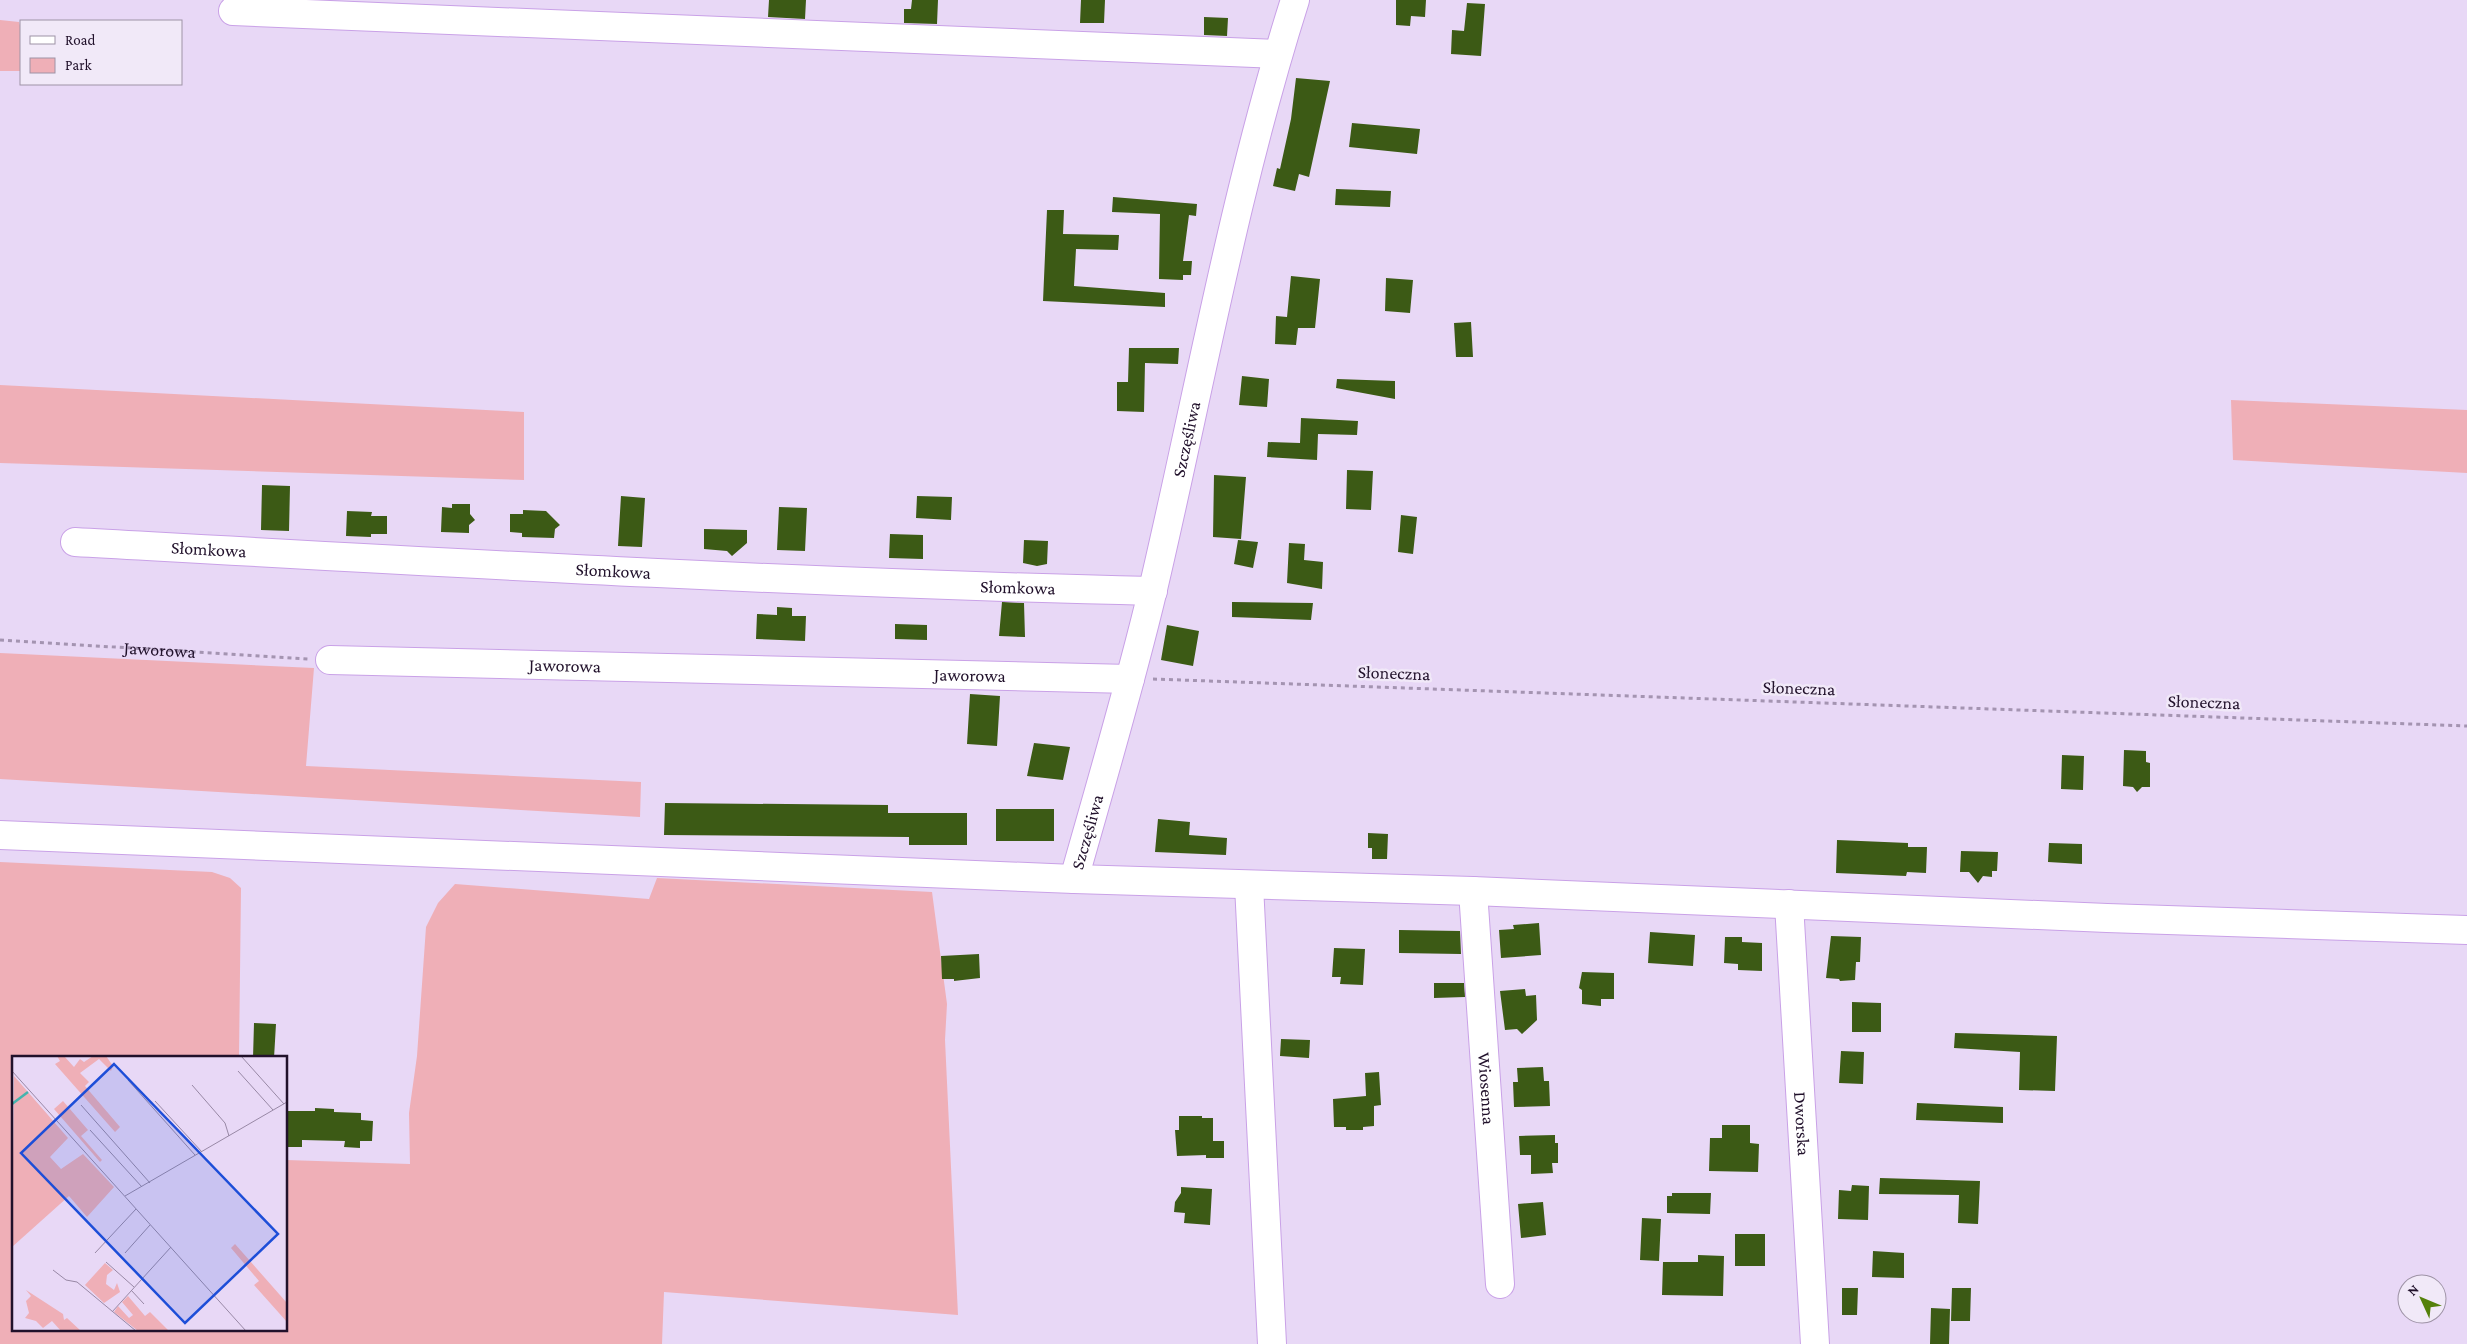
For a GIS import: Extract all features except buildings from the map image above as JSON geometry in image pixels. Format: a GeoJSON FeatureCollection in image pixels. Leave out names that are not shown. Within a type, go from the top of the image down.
{"type":"FeatureCollection","features":[{"type":"Feature","properties":{"kind":"street","name":"Szczęśliwa"},"geometry":{"type":"LineString","coordinates":[[1074,879],[1153,591],[1246,179],[1278,54],[1295,0]]}},
{"type":"Feature","properties":{"kind":"street"},"geometry":{"type":"LineString","coordinates":[[233,12],[1278,54]]}},
{"type":"Feature","properties":{"kind":"street","name":"Słomkowa"},"geometry":{"type":"LineString","coordinates":[[74,542],[605,571],[948,586],[1153,591]]}},
{"type":"Feature","properties":{"kind":"street","name":"Jaworowa"},"geometry":{"type":"LineString","coordinates":[[330,660],[1130,679]]}},
{"type":"Feature","properties":{"kind":"street"},"geometry":{"type":"LineString","coordinates":[[0,836],[1074,879],[1473,892],[2107,918],[2467,930]]}},
{"type":"Feature","properties":{"kind":"street"},"geometry":{"type":"LineString","coordinates":[[1249,884],[1272,1344]]}},
{"type":"Feature","properties":{"kind":"street","name":"Wiosenna"},"geometry":{"type":"LineString","coordinates":[[1473,892],[1500,1284]]}},
{"type":"Feature","properties":{"kind":"street","name":"Dworska"},"geometry":{"type":"LineString","coordinates":[[1789,904],[1815,1344]]}},
{"type":"Feature","properties":{"kind":"path","name":"Jaworowa"},"geometry":{"type":"LineString","coordinates":[[0,640],[330,660]]}},
{"type":"Feature","properties":{"kind":"path","name":"Słoneczna"},"geometry":{"type":"LineString","coordinates":[[1130,679],[1260,682],[2467,726]]}},
{"type":"Feature","properties":{"kind":"green space"},"geometry":{"type":"Polygon","coordinates":[[[0,20],[19,22],[20,71],[0,71],[0,20]]]}},
{"type":"Feature","properties":{"kind":"green space"},"geometry":{"type":"Polygon","coordinates":[[[0,385],[524,412],[524,480],[0,463],[0,385]]]}},
{"type":"Feature","properties":{"kind":"green space"},"geometry":{"type":"Polygon","coordinates":[[[2231,400],[2467,410],[2467,473],[2233,460],[2231,400]]]}},
{"type":"Feature","properties":{"kind":"green space"},"geometry":{"type":"Polygon","coordinates":[[[0,653],[314,668],[306,766],[641,782],[640,817],[0,779],[0,653]]]}},
{"type":"Feature","properties":{"kind":"green space"},"geometry":{"type":"Polygon","coordinates":[[[0,862],[212,872],[230,878],[241,888],[239,1056],[12,1056],[12,1332],[288,1332],[288,1160],[410,1164],[409,1113],[417,1056],[426,927],[438,903],[455,884],[649,899],[657,878],[932,892],[947,1004],[945,1040],[958,1315],[664,1292],[662,1344],[0,1344],[0,862]]]}}]}
